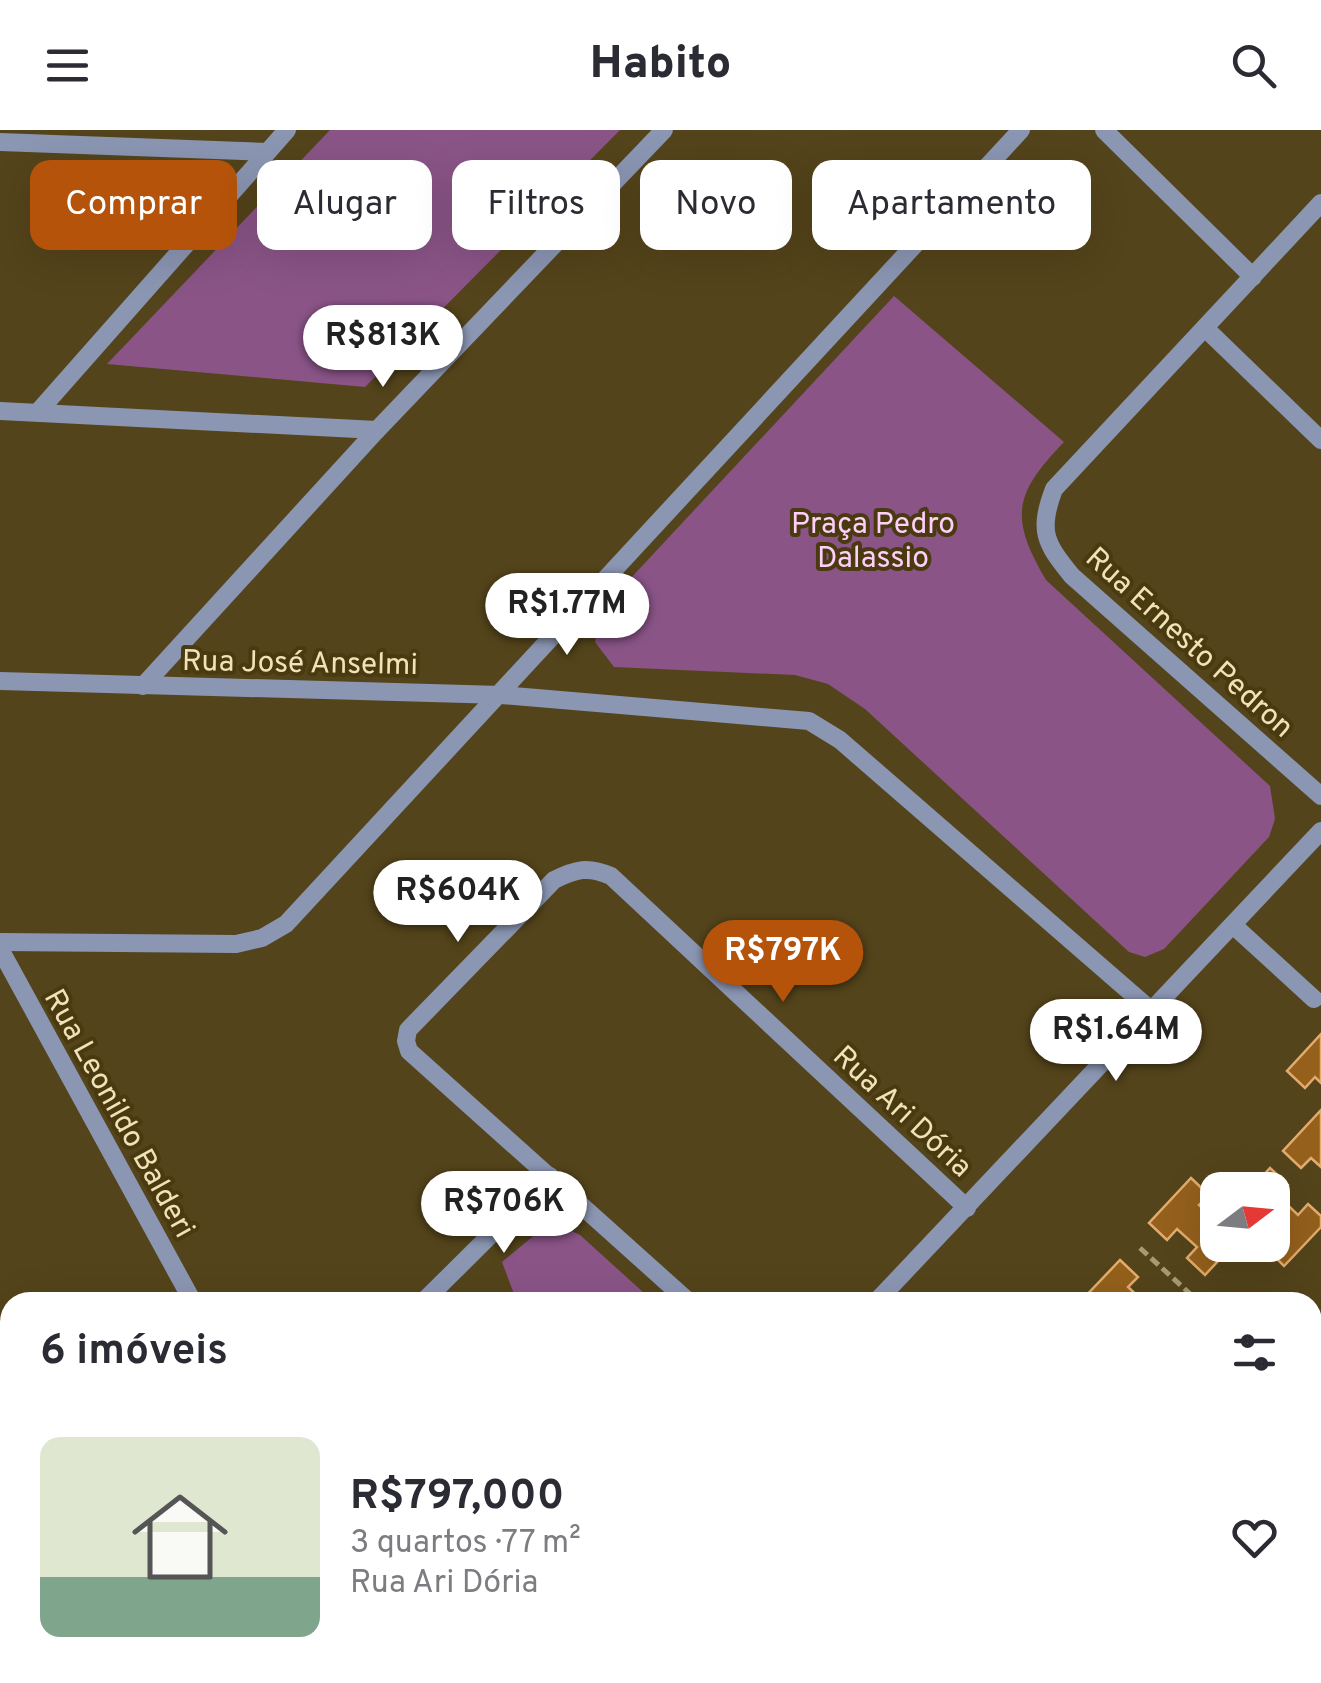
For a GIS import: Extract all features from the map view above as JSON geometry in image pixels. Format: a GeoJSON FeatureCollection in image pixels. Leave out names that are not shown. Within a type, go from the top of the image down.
{"type":"FeatureCollection","features":[{"type":"Feature","properties":{"kind":"street"},"geometry":{"type":"LineString","coordinates":[[38,412],[287,130]]}},
{"type":"Feature","properties":{"kind":"street"},"geometry":{"type":"LineString","coordinates":[[143,686],[378,430],[664,130]]}},
{"type":"Feature","properties":{"kind":"street"},"geometry":{"type":"LineString","coordinates":[[0,942],[202,946],[262,938],[286,924],[1021,130]]}},
{"type":"Feature","properties":{"kind":"street"},"geometry":{"type":"LineString","coordinates":[[1104,130],[1253,277]]}},
{"type":"Feature","properties":{"kind":"street"},"geometry":{"type":"LineString","coordinates":[[0,142],[267,152]]}},
{"type":"Feature","properties":{"kind":"street","name":"Rua Ernesto Pedron"},"geometry":{"type":"LineString","coordinates":[[1321,203],[1054,489],[1044,516],[1048,548],[1072,576],[1321,796]]}},
{"type":"Feature","properties":{"kind":"street"},"geometry":{"type":"LineString","coordinates":[[1205,328],[1321,440]]}},
{"type":"Feature","properties":{"kind":"street"},"geometry":{"type":"LineString","coordinates":[[0,410],[378,430]]}},
{"type":"Feature","properties":{"kind":"street","name":"Rua José Anselmi"},"geometry":{"type":"LineString","coordinates":[[0,681],[501,695],[809,721],[840,740],[1152,1012]]}},
{"type":"Feature","properties":{"kind":"street"},"geometry":{"type":"LineString","coordinates":[[886,1292],[1321,832]]}},
{"type":"Feature","properties":{"kind":"street","name":"Rua Ari Dória"},"geometry":{"type":"LineString","coordinates":[[550,1176],[409,1051],[406,1041],[408,1030],[554,880],[574,870],[593,868],[611,876],[967,1208]]}},
{"type":"Feature","properties":{"kind":"street"},"geometry":{"type":"LineString","coordinates":[[1233,925],[1314,999]]}},
{"type":"Feature","properties":{"kind":"street","name":"Rua Leonildo Balderi"},"geometry":{"type":"LineString","coordinates":[[0,949],[188,1292]]}},
{"type":"Feature","properties":{"kind":"street"},"geometry":{"type":"LineString","coordinates":[[433,1292],[550,1176],[678,1292]]}},
{"type":"Feature","properties":{"kind":"path"},"geometry":{"type":"LineString","coordinates":[[1140,1248],[1188,1292]]}},
{"type":"Feature","properties":{"kind":"green space"},"geometry":{"type":"Polygon","coordinates":[[[330,130],[620,130],[590,160],[452,160],[452,250],[501,250],[365,387],[107,364],[216,250],[237,250],[237,228],[257,207],[257,250],[432,250],[432,160],[301,160],[330,130]]]}},
{"type":"Feature","properties":{"kind":"green space","name":"Praça Pedro Dalassio"},"geometry":{"type":"Polygon","coordinates":[[[894,296],[1064,442],[1035,477],[1022,507],[1026,539],[1046,580],[1270,786],[1275,819],[1269,837],[1164,949],[1145,957],[1129,952],[865,709],[828,684],[795,675],[614,667],[595,642],[601,610],[894,296]]]}},
{"type":"Feature","properties":{"kind":"green space"},"geometry":{"type":"Polygon","coordinates":[[[543,1228],[565,1228],[580,1235],[643,1292],[513,1292],[502,1262],[543,1228]]]}},
{"type":"Feature","properties":{"kind":"building"},"geometry":{"type":"Polygon","coordinates":[[[1321,1034],[1321,1083],[1315,1077],[1305,1088],[1287,1071],[1321,1034]]]}},
{"type":"Feature","properties":{"kind":"building"},"geometry":{"type":"Polygon","coordinates":[[[1321,1110],[1321,1167],[1311,1158],[1301,1168],[1283,1151],[1321,1110]]]}},
{"type":"Feature","properties":{"kind":"building"},"geometry":{"type":"Polygon","coordinates":[[[1191,1178],[1200,1186],[1200,1262],[1217,1262],[1205,1275],[1187,1258],[1197,1247],[1177,1229],[1167,1240],[1149,1223],[1191,1178]]]}},
{"type":"Feature","properties":{"kind":"building"},"geometry":{"type":"Polygon","coordinates":[[[1308,1204],[1321,1216],[1321,1227],[1290,1260],[1290,1207],[1298,1215],[1308,1204]]]}},
{"type":"Feature","properties":{"kind":"building"},"geometry":{"type":"Polygon","coordinates":[[[1120,1260],[1138,1277],[1128,1287],[1133,1292],[1090,1292],[1120,1260]]]}}]}
